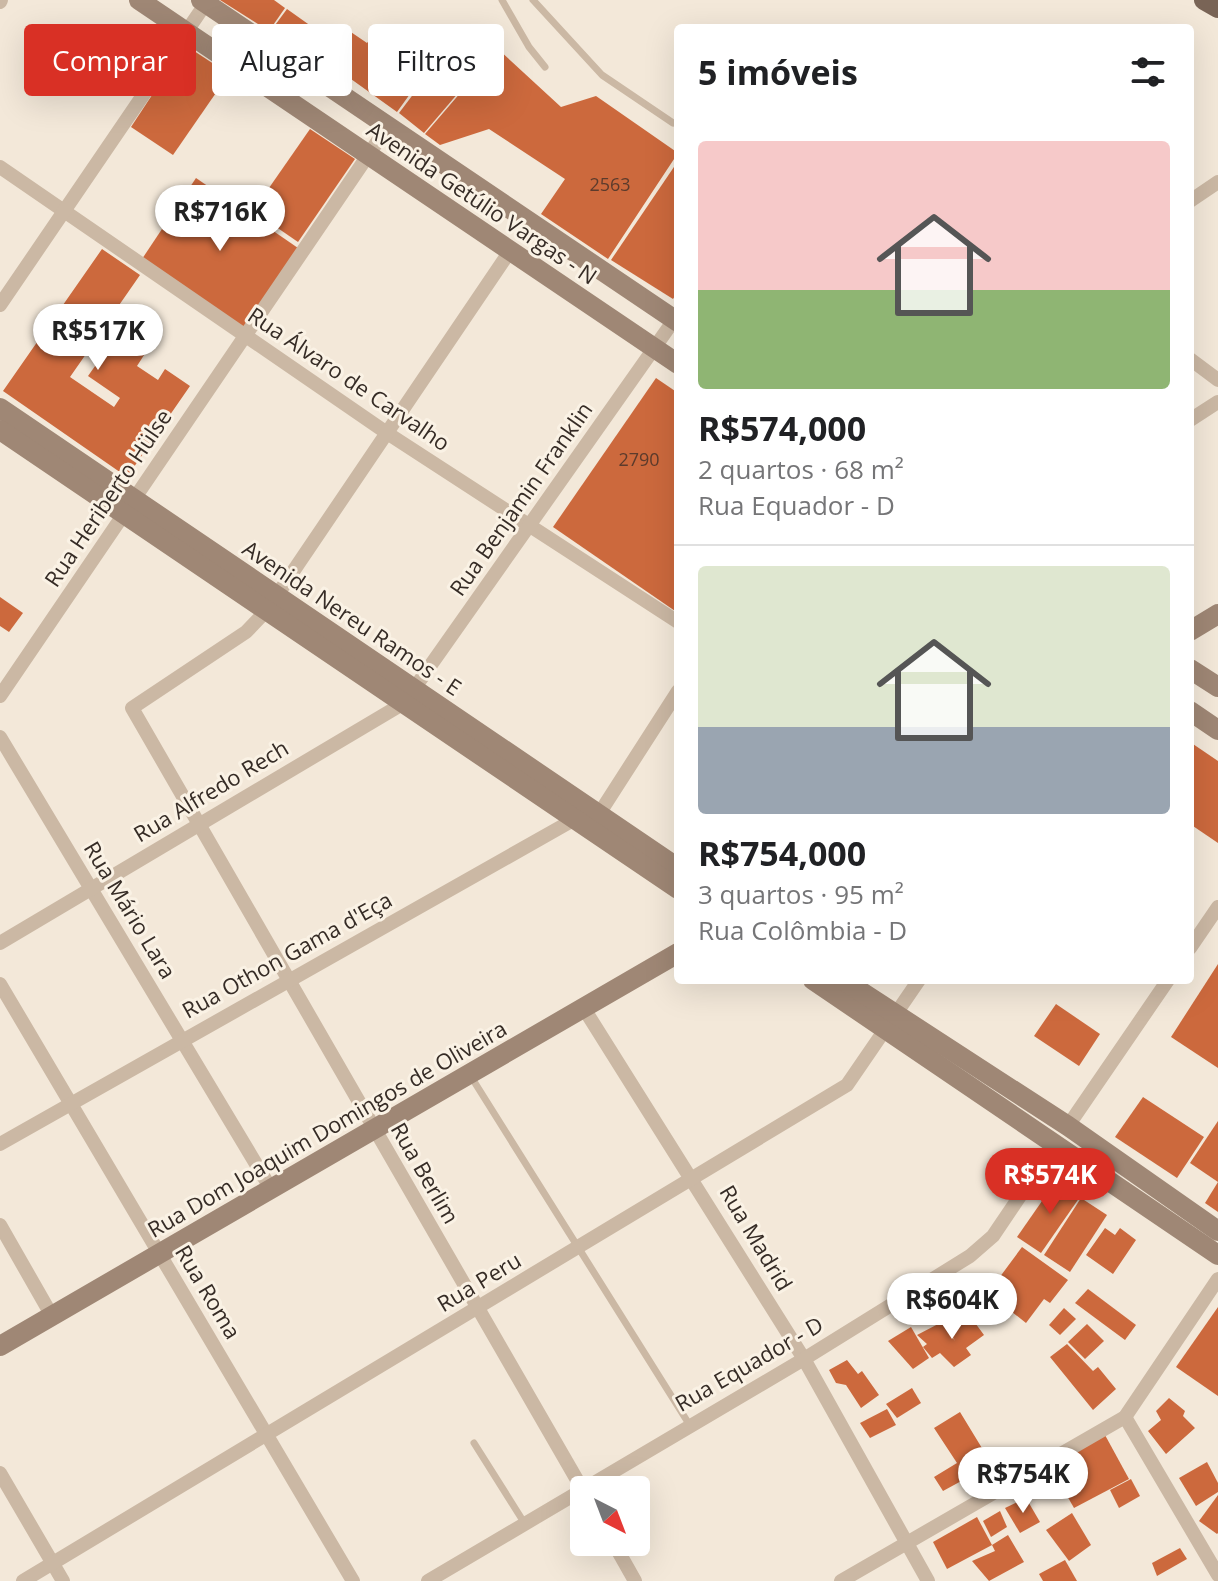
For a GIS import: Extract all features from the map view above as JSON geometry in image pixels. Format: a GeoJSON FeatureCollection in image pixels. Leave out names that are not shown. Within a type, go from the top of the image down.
{"type":"FeatureCollection","features":[{"type":"Feature","properties":{"kind":"main road"},"geometry":{"type":"LineString","coordinates":[[1204,0],[1218,8]]}},
{"type":"Feature","properties":{"kind":"street","name":"Avenida Getúlio Vargas - N"},"geometry":{"type":"LineString","coordinates":[[139,0],[174,24]]}},
{"type":"Feature","properties":{"kind":"street","name":"Avenida Getúlio Vargas - N"},"geometry":{"type":"LineString","coordinates":[[205,1],[674,320]]}},
{"type":"Feature","properties":{"kind":"street"},"geometry":{"type":"LineString","coordinates":[[191,24],[205,1]]}},
{"type":"Feature","properties":{"kind":"street","name":"Avenida Getúlio Vargas - N"},"geometry":{"type":"LineString","coordinates":[[196,39],[674,361]]}},
{"type":"Feature","properties":{"kind":"street"},"geometry":{"type":"LineString","coordinates":[[0,305],[142,96]]}},
{"type":"Feature","properties":{"kind":"street","name":"Rua Heriberto Hülse"},"geometry":{"type":"LineString","coordinates":[[0,696],[388,126]]}},
{"type":"Feature","properties":{"kind":"street","name":"Rua Álvaro de Carvalho"},"geometry":{"type":"LineString","coordinates":[[0,167],[387,433],[674,619]]}},
{"type":"Feature","properties":{"kind":"street"},"geometry":{"type":"LineString","coordinates":[[1194,198],[1218,182]]}},
{"type":"Feature","properties":{"kind":"street"},"geometry":{"type":"LineString","coordinates":[[272,603],[510,251]]}},
{"type":"Feature","properties":{"kind":"street","name":"Rua Benjamin Franklin"},"geometry":{"type":"LineString","coordinates":[[408,696],[674,324]]}},
{"type":"Feature","properties":{"kind":"street"},"geometry":{"type":"LineString","coordinates":[[1194,362],[1218,380]]}},
{"type":"Feature","properties":{"kind":"street"},"geometry":{"type":"LineString","coordinates":[[1194,417],[1218,402]]}},
{"type":"Feature","properties":{"kind":"street","name":"Avenida Nereu Ramos - E"},"geometry":{"type":"LineString","coordinates":[[0,408],[37,444],[408,696],[575,819],[663,865]]}},
{"type":"Feature","properties":{"kind":"street","name":"Avenida Nereu Ramos - E"},"geometry":{"type":"LineString","coordinates":[[0,430],[37,444]]}},
{"type":"Feature","properties":{"kind":"street","name":"Rua Berlim"},"geometry":{"type":"LineString","coordinates":[[272,603],[246,632],[132,708],[574,1476]]}},
{"type":"Feature","properties":{"kind":"street"},"geometry":{"type":"LineString","coordinates":[[1194,629],[1218,614]]}},
{"type":"Feature","properties":{"kind":"street"},"geometry":{"type":"LineString","coordinates":[[1194,672],[1218,687]]}},
{"type":"Feature","properties":{"kind":"street","name":"Avenida Nereu Ramos - E"},"geometry":{"type":"LineString","coordinates":[[408,696],[599,814],[663,865],[674,883]]}},
{"type":"Feature","properties":{"kind":"street","name":"Rua Alfredo Rech"},"geometry":{"type":"LineString","coordinates":[[0,943],[408,696]]}},
{"type":"Feature","properties":{"kind":"street"},"geometry":{"type":"LineString","coordinates":[[599,814],[674,697]]}},
{"type":"Feature","properties":{"kind":"street"},"geometry":{"type":"LineString","coordinates":[[1194,714],[1218,730]]}},
{"type":"Feature","properties":{"kind":"street","name":"Rua Mário Lara"},"geometry":{"type":"LineString","coordinates":[[0,737],[271,1189]]}},
{"type":"Feature","properties":{"kind":"street","name":"Rua Othon Gama d'Eça"},"geometry":{"type":"LineString","coordinates":[[0,1144],[575,819],[599,814]]}},
{"type":"Feature","properties":{"kind":"street"},"geometry":{"type":"LineString","coordinates":[[1194,942],[1218,907]]}},
{"type":"Feature","properties":{"kind":"street","name":"Rua Dom Joaquim Domingos de Oliveira"},"geometry":{"type":"LineString","coordinates":[[0,1346],[674,955]]}},
{"type":"Feature","properties":{"kind":"street","name":"Rua Roma"},"geometry":{"type":"LineString","coordinates":[[0,984],[353,1581]]}},
{"type":"Feature","properties":{"kind":"street"},"geometry":{"type":"LineString","coordinates":[[820,984],[1068,1126],[1218,1231]]}},
{"type":"Feature","properties":{"kind":"street"},"geometry":{"type":"LineString","coordinates":[[847,984],[890,1023],[1055,1144],[1218,1255]]}},
{"type":"Feature","properties":{"kind":"street","name":"Rua Peru"},"geometry":{"type":"LineString","coordinates":[[23,1581],[847,1085],[916,984]]}},
{"type":"Feature","properties":{"kind":"street"},"geometry":{"type":"LineString","coordinates":[[1068,1126],[1165,984]]}},
{"type":"Feature","properties":{"kind":"street","name":"Rua Madrid"},"geometry":{"type":"LineString","coordinates":[[583,1007],[693,1176],[804,1359],[928,1581]]}},
{"type":"Feature","properties":{"kind":"street","name":"Rua Equador - D"},"geometry":{"type":"LineString","coordinates":[[607,1476],[689,1424],[804,1359],[984,1246],[1055,1144]]}},
{"type":"Feature","properties":{"kind":"street"},"geometry":{"type":"LineString","coordinates":[[0,1225],[52,1316]]}},
{"type":"Feature","properties":{"kind":"street"},"geometry":{"type":"LineString","coordinates":[[841,1581],[1125,1417],[1218,1279]]}},
{"type":"Feature","properties":{"kind":"street"},"geometry":{"type":"LineString","coordinates":[[1125,1417],[1218,1575]]}},
{"type":"Feature","properties":{"kind":"street"},"geometry":{"type":"LineString","coordinates":[[0,1473],[63,1581]]}},
{"type":"Feature","properties":{"kind":"street","name":"Rua Equador - D"},"geometry":{"type":"LineString","coordinates":[[428,1581],[570,1498]]}},
{"type":"Feature","properties":{"kind":"street"},"geometry":{"type":"LineString","coordinates":[[621,1556],[635,1581]]}},
{"type":"Feature","properties":{"kind":"lane"},"geometry":{"type":"LineString","coordinates":[[502,0],[529,47],[545,67]]}},
{"type":"Feature","properties":{"kind":"lane"},"geometry":{"type":"LineString","coordinates":[[533,0],[602,75],[673,123]]}},
{"type":"Feature","properties":{"kind":"lane"},"geometry":{"type":"LineString","coordinates":[[469,1073],[689,1424]]}},
{"type":"Feature","properties":{"kind":"lane"},"geometry":{"type":"LineString","coordinates":[[474,1443],[525,1524]]}},
{"type":"Feature","properties":{"kind":"building"},"geometry":{"type":"Polygon","coordinates":[[[220,0],[274,0],[285,8],[274,24],[258,24],[220,0]]]}},
{"type":"Feature","properties":{"kind":"building"},"geometry":{"type":"Polygon","coordinates":[[[287,9],[308,24],[276,24],[287,9]]]}},
{"type":"Feature","properties":{"kind":"building"},"geometry":{"type":"Polygon","coordinates":[[[352,33],[368,42],[368,91],[352,80],[352,33]]]}},
{"type":"Feature","properties":{"kind":"building"},"geometry":{"type":"Polygon","coordinates":[[[196,52],[212,63],[214,96],[173,155],[131,127],[151,96],[196,96],[196,52]]]}},
{"type":"Feature","properties":{"kind":"building"},"geometry":{"type":"Polygon","coordinates":[[[504,55],[561,107],[596,96],[674,150],[674,159],[608,259],[541,214],[565,179],[489,129],[440,145],[425,134],[458,96],[504,96],[504,55]]]}},
{"type":"Feature","properties":{"kind":"building"},"geometry":{"type":"Polygon","coordinates":[[[375,96],[409,96],[397,112],[375,96]]]}},
{"type":"Feature","properties":{"kind":"building"},"geometry":{"type":"Polygon","coordinates":[[[412,96],[456,96],[424,133],[399,113],[412,96]]]}},
{"type":"Feature","properties":{"kind":"building"},"geometry":{"type":"Polygon","coordinates":[[[310,129],[355,159],[298,242],[253,211],[310,129]]]}},
{"type":"Feature","properties":{"kind":"building"},"geometry":{"type":"Polygon","coordinates":[[[674,167],[674,298],[611,260],[674,167]]]}},
{"type":"Feature","properties":{"kind":"building"},"geometry":{"type":"Polygon","coordinates":[[[196,178],[298,248],[243,328],[142,259],[196,178]]]}},
{"type":"Feature","properties":{"kind":"building"},"geometry":{"type":"Polygon","coordinates":[[[102,249],[140,275],[115,311],[155,338],[137,366],[158,380],[165,369],[190,386],[127,477],[3,391],[102,249]],[[93,344],[70,377],[114,407],[120,398],[88,376],[105,352],[93,344]]]}},
{"type":"Feature","properties":{"kind":"building"},"geometry":{"type":"Polygon","coordinates":[[[656,378],[674,390],[674,610],[553,527],[656,378]]]}},
{"type":"Feature","properties":{"kind":"building"},"geometry":{"type":"Polygon","coordinates":[[[0,597],[23,613],[9,632],[0,626],[0,597]]]}},
{"type":"Feature","properties":{"kind":"building"},"geometry":{"type":"Polygon","coordinates":[[[1194,745],[1218,761],[1218,843],[1194,827],[1194,745]]]}},
{"type":"Feature","properties":{"kind":"building"},"geometry":{"type":"Polygon","coordinates":[[[1218,964],[1218,1068],[1171,1037],[1218,964]]]}},
{"type":"Feature","properties":{"kind":"building"},"geometry":{"type":"Polygon","coordinates":[[[1056,1004],[1100,1034],[1079,1066],[1034,1036],[1056,1004]]]}},
{"type":"Feature","properties":{"kind":"building"},"geometry":{"type":"Polygon","coordinates":[[[1143,1097],[1204,1137],[1177,1178],[1115,1137],[1143,1097]]]}},
{"type":"Feature","properties":{"kind":"building"},"geometry":{"type":"Polygon","coordinates":[[[1218,1121],[1218,1182],[1190,1163],[1218,1121]]]}},
{"type":"Feature","properties":{"kind":"building"},"geometry":{"type":"Polygon","coordinates":[[[1058,1178],[1082,1194],[1041,1253],[1017,1237],[1058,1178]]]}},
{"type":"Feature","properties":{"kind":"building"},"geometry":{"type":"Polygon","coordinates":[[[1218,1182],[1218,1212],[1205,1203],[1218,1182]]]}},
{"type":"Feature","properties":{"kind":"building"},"geometry":{"type":"Polygon","coordinates":[[[1081,1198],[1107,1215],[1070,1272],[1044,1255],[1081,1198]]]}},
{"type":"Feature","properties":{"kind":"building"},"geometry":{"type":"Polygon","coordinates":[[[1105,1228],[1115,1235],[1120,1228],[1136,1240],[1113,1274],[1086,1255],[1105,1228]]]}},
{"type":"Feature","properties":{"kind":"building"},"geometry":{"type":"Polygon","coordinates":[[[1022,1247],[1068,1280],[1050,1303],[1044,1299],[1026,1323],[988,1293],[1022,1247]]]}},
{"type":"Feature","properties":{"kind":"building"},"geometry":{"type":"Polygon","coordinates":[[[1088,1289],[1136,1325],[1125,1340],[1075,1303],[1088,1289]]]}},
{"type":"Feature","properties":{"kind":"building"},"geometry":{"type":"Polygon","coordinates":[[[1218,1307],[1218,1396],[1176,1367],[1218,1307]]]}},
{"type":"Feature","properties":{"kind":"building"},"geometry":{"type":"Polygon","coordinates":[[[1064,1308],[1076,1319],[1060,1335],[1049,1325],[1064,1308]]]}},
{"type":"Feature","properties":{"kind":"building"},"geometry":{"type":"Polygon","coordinates":[[[970,1316],[984,1335],[966,1348],[971,1355],[954,1367],[940,1353],[932,1358],[923,1347],[927,1344],[917,1335],[942,1322],[955,1341],[949,1330],[970,1316]]]}},
{"type":"Feature","properties":{"kind":"building"},"geometry":{"type":"Polygon","coordinates":[[[1087,1324],[1104,1341],[1085,1359],[1068,1342],[1087,1324]]]}},
{"type":"Feature","properties":{"kind":"building"},"geometry":{"type":"Polygon","coordinates":[[[911,1327],[929,1358],[913,1369],[888,1341],[911,1327]]]}},
{"type":"Feature","properties":{"kind":"building"},"geometry":{"type":"Polygon","coordinates":[[[1067,1344],[1093,1371],[1098,1367],[1116,1389],[1093,1410],[1050,1357],[1067,1344]]]}},
{"type":"Feature","properties":{"kind":"building"},"geometry":{"type":"Polygon","coordinates":[[[847,1360],[858,1374],[862,1371],[879,1395],[861,1408],[846,1385],[836,1383],[829,1370],[847,1360]]]}},
{"type":"Feature","properties":{"kind":"building"},"geometry":{"type":"Polygon","coordinates":[[[912,1388],[921,1403],[897,1418],[886,1404],[912,1388]]]}},
{"type":"Feature","properties":{"kind":"building"},"geometry":{"type":"Polygon","coordinates":[[[1169,1398],[1185,1411],[1183,1416],[1195,1428],[1166,1454],[1148,1431],[1161,1420],[1156,1411],[1169,1398]]]}},
{"type":"Feature","properties":{"kind":"building"},"geometry":{"type":"Polygon","coordinates":[[[887,1409],[896,1425],[870,1438],[860,1423],[887,1409]]]}},
{"type":"Feature","properties":{"kind":"building"},"geometry":{"type":"Polygon","coordinates":[[[960,1412],[988,1458],[964,1472],[958,1465],[965,1479],[943,1491],[934,1477],[957,1463],[934,1428],[960,1412]]]}},
{"type":"Feature","properties":{"kind":"building"},"geometry":{"type":"Polygon","coordinates":[[[1105,1435],[1129,1479],[1074,1508],[1050,1466],[1105,1435]]]}},
{"type":"Feature","properties":{"kind":"building"},"geometry":{"type":"Polygon","coordinates":[[[1207,1462],[1218,1483],[1218,1492],[1196,1506],[1179,1478],[1207,1462]]]}},
{"type":"Feature","properties":{"kind":"building"},"geometry":{"type":"Polygon","coordinates":[[[1131,1479],[1140,1496],[1119,1508],[1110,1490],[1131,1479]]]}},
{"type":"Feature","properties":{"kind":"building"},"geometry":{"type":"Polygon","coordinates":[[[1218,1495],[1218,1533],[1217,1534],[1199,1521],[1218,1495]]]}},
{"type":"Feature","properties":{"kind":"building"},"geometry":{"type":"Polygon","coordinates":[[[1026,1498],[1040,1522],[1020,1533],[1005,1508],[1026,1498]]]}},
{"type":"Feature","properties":{"kind":"building"},"geometry":{"type":"Polygon","coordinates":[[[1000,1511],[1007,1527],[991,1537],[983,1521],[1000,1511]]]}},
{"type":"Feature","properties":{"kind":"building"},"geometry":{"type":"Polygon","coordinates":[[[1072,1513],[1091,1545],[1069,1561],[1046,1530],[1072,1513]]]}},
{"type":"Feature","properties":{"kind":"building"},"geometry":{"type":"Polygon","coordinates":[[[977,1517],[992,1545],[947,1569],[933,1542],[977,1517]]]}},
{"type":"Feature","properties":{"kind":"building"},"geometry":{"type":"Polygon","coordinates":[[[1008,1535],[1024,1562],[989,1581],[972,1561],[995,1551],[992,1545],[1008,1535]]]}},
{"type":"Feature","properties":{"kind":"building"},"geometry":{"type":"Polygon","coordinates":[[[1180,1548],[1187,1559],[1157,1576],[1152,1563],[1180,1548]]]}},
{"type":"Feature","properties":{"kind":"building"},"geometry":{"type":"Polygon","coordinates":[[[1065,1560],[1077,1581],[1043,1581],[1039,1574],[1065,1560]]]}}]}
